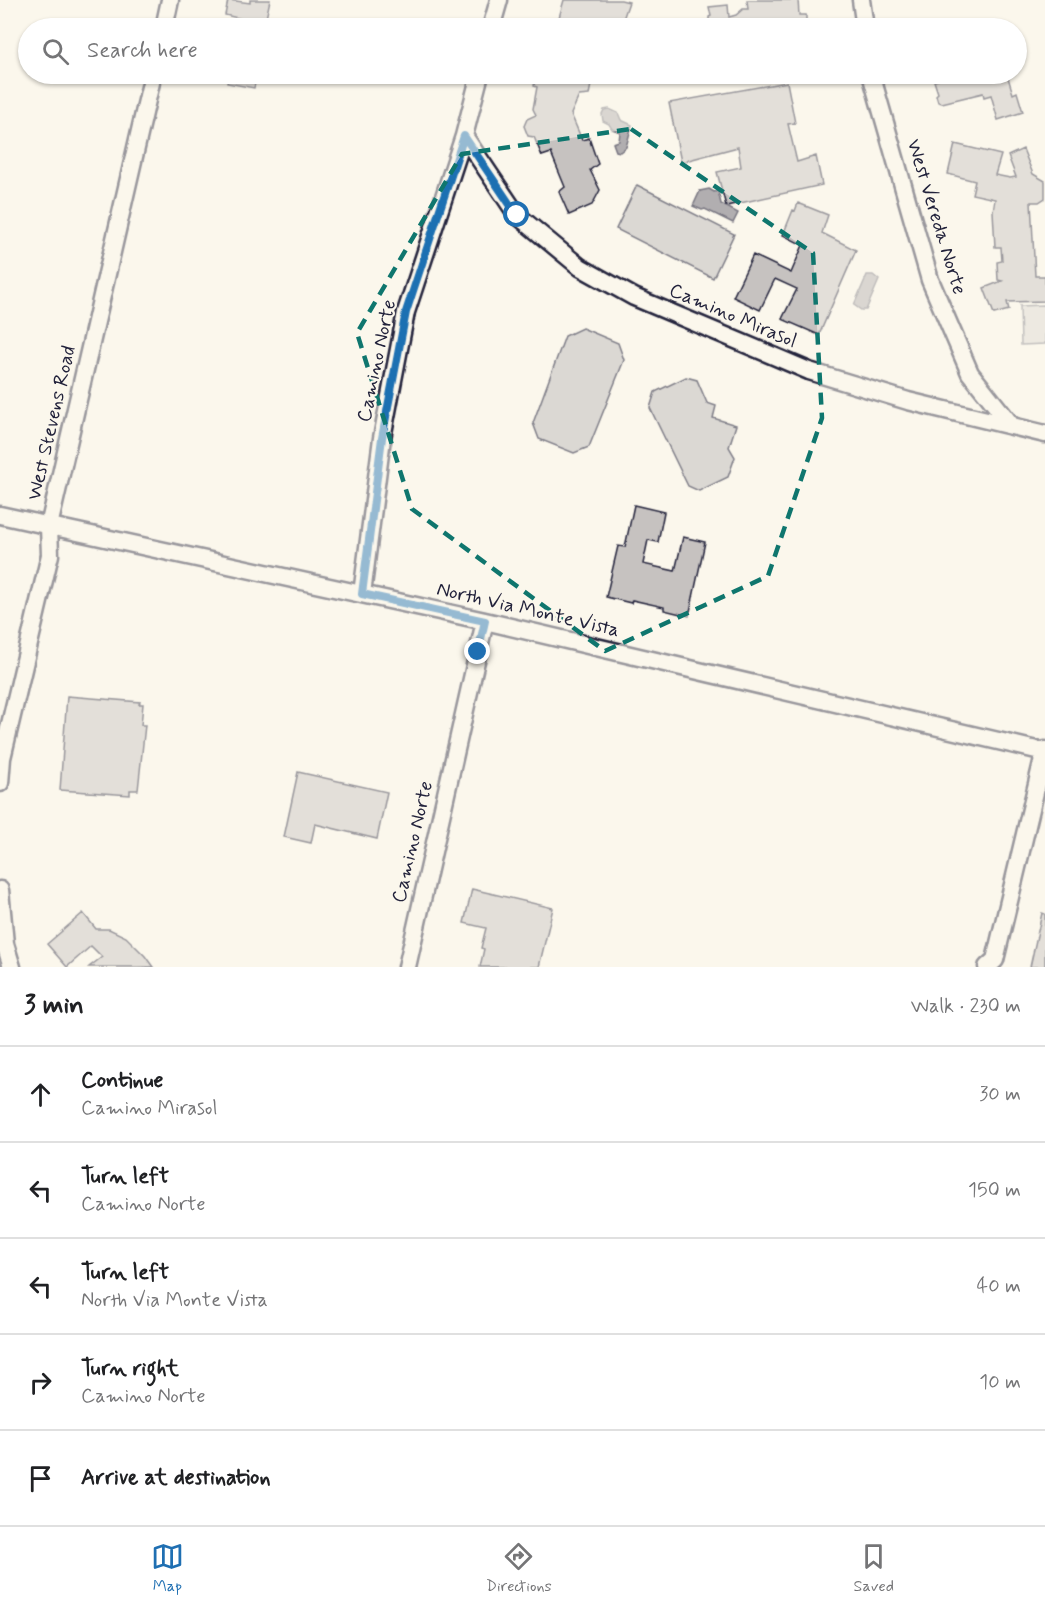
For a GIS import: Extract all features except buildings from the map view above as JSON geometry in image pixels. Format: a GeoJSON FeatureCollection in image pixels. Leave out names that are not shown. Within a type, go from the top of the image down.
{"type":"FeatureCollection","features":[{"type":"Feature","properties":{"kind":"street"},"geometry":{"type":"LineString","coordinates":[[166,18],[170,0]]}},
{"type":"Feature","properties":{"kind":"street"},"geometry":{"type":"LineString","coordinates":[[494,18],[499,0]]}},
{"type":"Feature","properties":{"kind":"street"},"geometry":{"type":"LineString","coordinates":[[861,0],[864,18]]}},
{"type":"Feature","properties":{"kind":"street","name":"West Stevens Road"},"geometry":{"type":"LineString","coordinates":[[0,783],[2,758],[50,555],[49,526],[151,84]]}},
{"type":"Feature","properties":{"kind":"street","name":"Camino Norte"},"geometry":{"type":"LineString","coordinates":[[362,594],[382,438],[406,312],[464,136],[477,84]]}},
{"type":"Feature","properties":{"kind":"street","name":"West Vereda Norte"},"geometry":{"type":"LineString","coordinates":[[874,84],[930,280],[970,373],[1012,426]]}},
{"type":"Feature","properties":{"kind":"street","name":"Camino Mirasol"},"geometry":{"type":"LineString","coordinates":[[464,136],[517,215],[580,267],[634,297],[809,371],[908,401],[1045,434]]}},
{"type":"Feature","properties":{"kind":"street","name":"North Via Monte Vista"},"geometry":{"type":"LineString","coordinates":[[0,515],[485,621],[1045,751]]}},
{"type":"Feature","properties":{"kind":"street","name":"Camino Norte"},"geometry":{"type":"LineString","coordinates":[[406,967],[485,621]]}},
{"type":"Feature","properties":{"kind":"street"},"geometry":{"type":"LineString","coordinates":[[987,967],[995,960],[1045,751]]}},
{"type":"Feature","properties":{"kind":"street"},"geometry":{"type":"LineString","coordinates":[[0,890],[5,944],[12,967]]}},
{"type":"Feature","properties":{"kind":"highlighted area"},"geometry":{"type":"Polygon","coordinates":[[[631,129],[813,253],[822,418],[768,576],[605,651],[412,509],[357,333],[462,154],[631,129]]]}},
{"type":"Feature","properties":{"kind":"shaded area"},"geometry":{"type":"Polygon","coordinates":[[[609,109],[618,113],[621,120],[632,125],[626,147],[620,152],[616,151],[613,143],[619,141],[620,132],[612,129],[603,121],[604,110],[609,109]]]}},
{"type":"Feature","properties":{"kind":"shaded area"},"geometry":{"type":"Polygon","coordinates":[[[637,185],[734,234],[713,278],[616,229],[637,185]]]}},
{"type":"Feature","properties":{"kind":"shaded area"},"geometry":{"type":"Polygon","coordinates":[[[709,189],[714,192],[718,191],[721,204],[738,213],[733,223],[705,209],[693,206],[700,191],[709,189]]]}},
{"type":"Feature","properties":{"kind":"shaded area"},"geometry":{"type":"Polygon","coordinates":[[[867,275],[873,275],[879,280],[866,310],[861,310],[854,305],[867,275]]]}},
{"type":"Feature","properties":{"kind":"shaded area"},"geometry":{"type":"Polygon","coordinates":[[[1045,305],[1045,344],[1021,345],[1020,306],[1045,305]]]}},
{"type":"Feature","properties":{"kind":"shaded area"},"geometry":{"type":"Polygon","coordinates":[[[582,328],[618,343],[624,360],[589,447],[574,453],[539,439],[533,423],[565,336],[582,328]]]}},
{"type":"Feature","properties":{"kind":"shaded area"},"geometry":{"type":"Polygon","coordinates":[[[686,377],[697,380],[707,403],[716,406],[713,418],[736,425],[729,447],[735,457],[728,477],[699,491],[688,486],[650,408],[655,392],[686,377]]]}},
{"type":"Feature","properties":{"kind":"route"},"geometry":{"type":"LineString","coordinates":[[478,652],[485,621],[362,594],[382,438],[406,312],[464,136],[517,215]]}}]}
